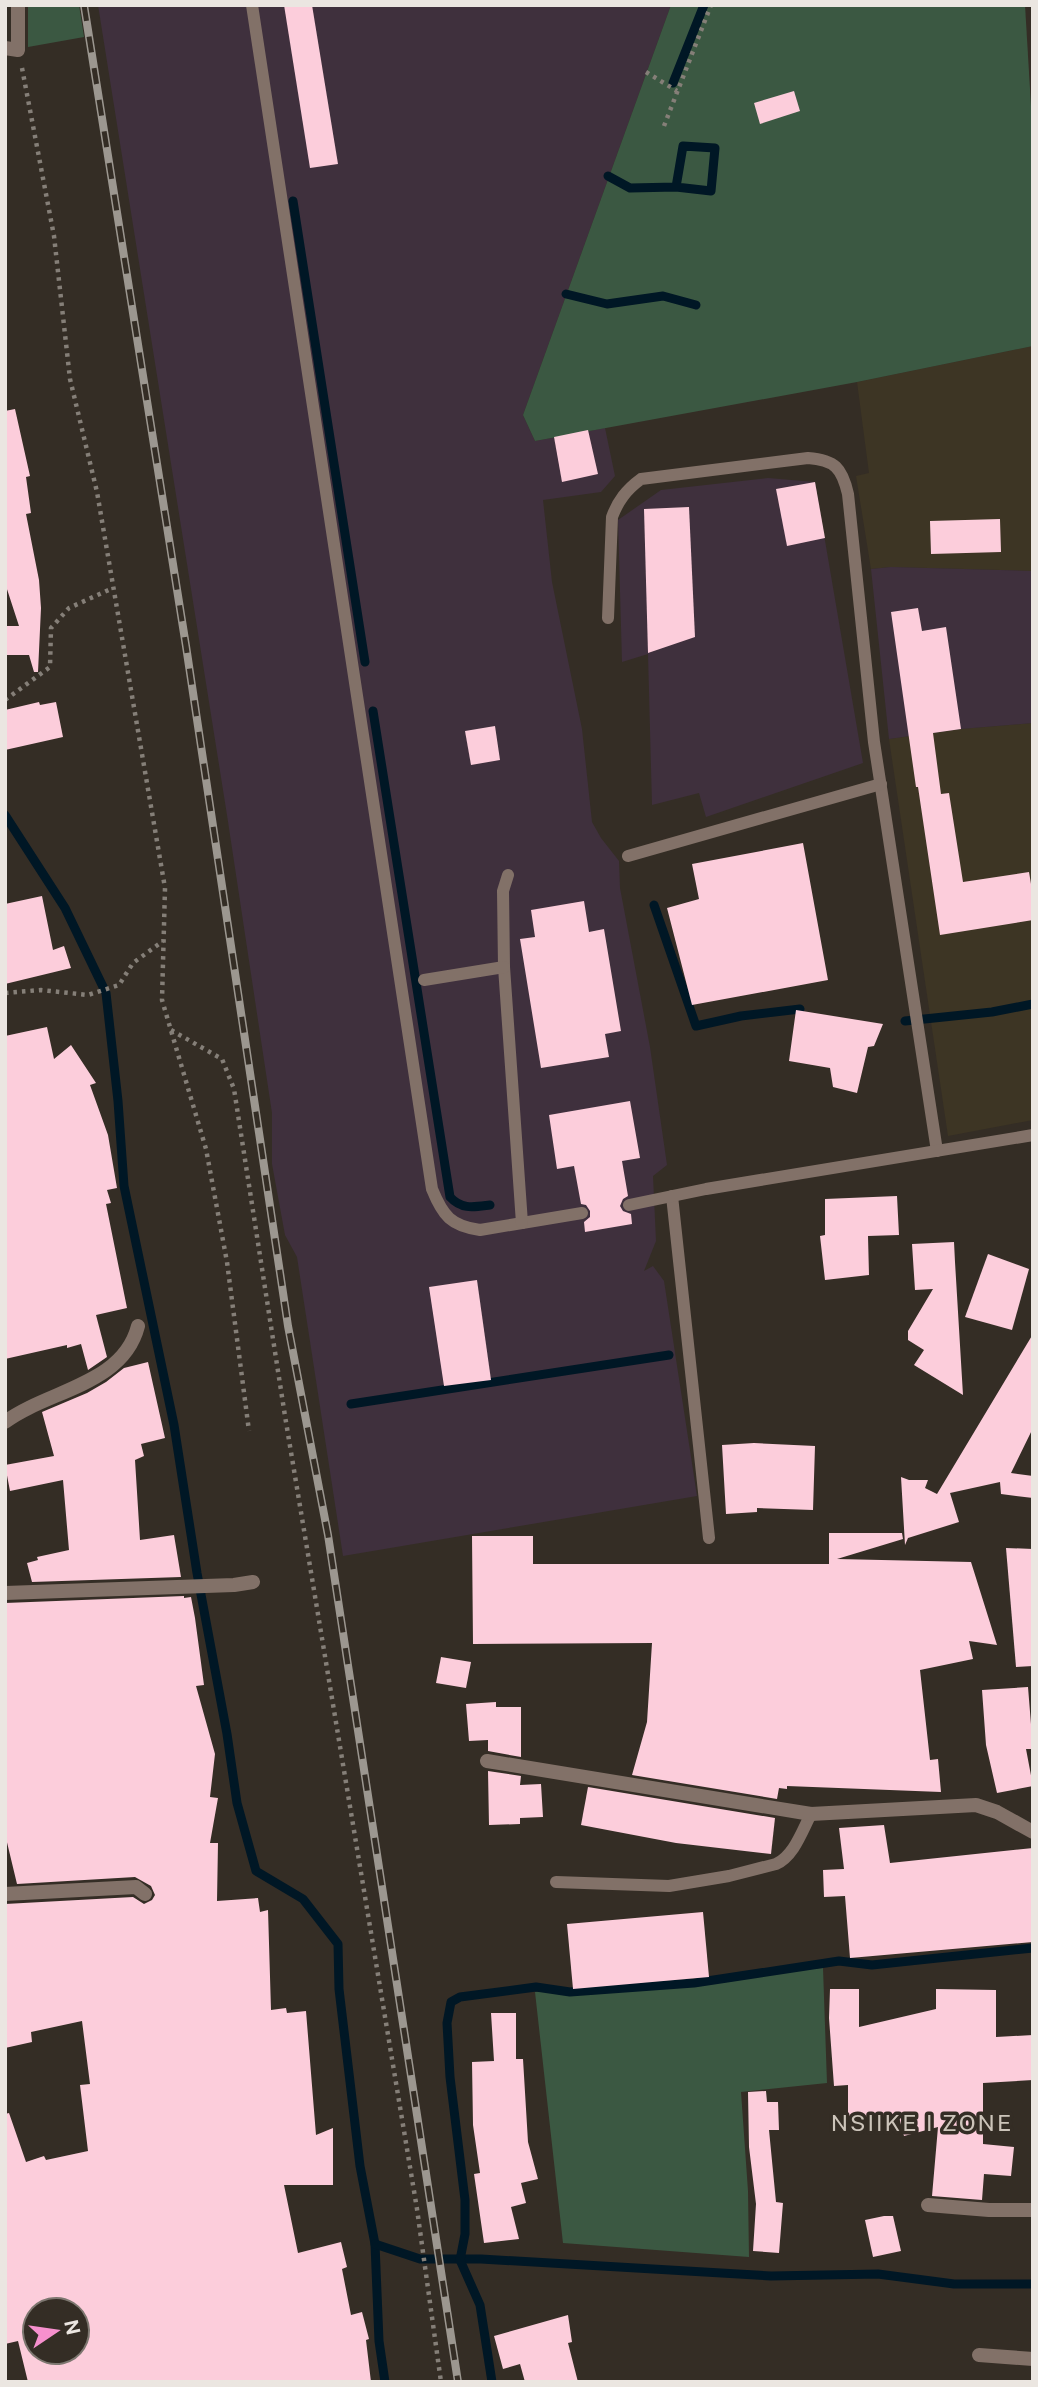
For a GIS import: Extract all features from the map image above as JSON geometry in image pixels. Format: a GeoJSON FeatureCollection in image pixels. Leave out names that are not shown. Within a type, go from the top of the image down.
{"type":"FeatureCollection","features":[{"type":"Feature","properties":{"kind":"street"},"geometry":{"type":"LineString","coordinates":[[12,49],[18,5]]}},
{"type":"Feature","properties":{"kind":"street"},"geometry":{"type":"LineString","coordinates":[[5,1422],[110,1367],[131,1347],[138,1326]]}},
{"type":"Feature","properties":{"kind":"street"},"geometry":{"type":"LineString","coordinates":[[5,1593],[234,1585],[253,1581]]}},
{"type":"Feature","properties":{"kind":"street"},"geometry":{"type":"LineString","coordinates":[[487,1761],[811,1814],[976,1805],[997,1812],[1033,1832]]}},
{"type":"Feature","properties":{"kind":"street"},"geometry":{"type":"LineString","coordinates":[[5,1894],[136,1887],[145,1894]]}},
{"type":"Feature","properties":{"kind":"street"},"geometry":{"type":"LineString","coordinates":[[928,2205],[1033,2210]]}},
{"type":"Feature","properties":{"kind":"street"},"geometry":{"type":"LineString","coordinates":[[979,2354],[1033,2359]]}},
{"type":"Feature","properties":{"kind":"lane"},"geometry":{"type":"LineString","coordinates":[[252,5],[432,1189],[444,1214],[464,1228],[480,1230],[582,1213]]}},
{"type":"Feature","properties":{"kind":"lane"},"geometry":{"type":"LineString","coordinates":[[608,618],[612,517],[617,503],[629,488],[641,479],[808,458],[825,460],[844,476],[874,742],[937,1151]]}},
{"type":"Feature","properties":{"kind":"lane"},"geometry":{"type":"LineString","coordinates":[[628,856],[880,784]]}},
{"type":"Feature","properties":{"kind":"lane"},"geometry":{"type":"LineString","coordinates":[[508,874],[503,891],[504,967],[522,1223]]}},
{"type":"Feature","properties":{"kind":"lane"},"geometry":{"type":"LineString","coordinates":[[424,980],[504,967]]}},
{"type":"Feature","properties":{"kind":"lane"},"geometry":{"type":"LineString","coordinates":[[629,1205],[1033,1135]]}},
{"type":"Feature","properties":{"kind":"lane"},"geometry":{"type":"LineString","coordinates":[[672,1196],[709,1538]]}},
{"type":"Feature","properties":{"kind":"lane"},"geometry":{"type":"LineString","coordinates":[[556,1882],[669,1886],[764,1867],[783,1861],[811,1814]]}},
{"type":"Feature","properties":{"kind":"path"},"geometry":{"type":"LineString","coordinates":[[664,126],[710,5]]}},
{"type":"Feature","properties":{"kind":"path"},"geometry":{"type":"LineString","coordinates":[[12,49],[54,236],[70,379],[97,492],[165,888],[162,1000],[206,1149],[227,1262],[249,1431]]}},
{"type":"Feature","properties":{"kind":"path"},"geometry":{"type":"LineString","coordinates":[[646,72],[677,91]]}},
{"type":"Feature","properties":{"kind":"path"},"geometry":{"type":"LineString","coordinates":[[5,700],[50,667],[51,628],[69,608],[113,588]]}},
{"type":"Feature","properties":{"kind":"path"},"geometry":{"type":"LineString","coordinates":[[5,993],[41,990],[88,995],[119,985],[133,963],[163,941]]}},
{"type":"Feature","properties":{"kind":"path"},"geometry":{"type":"LineString","coordinates":[[170,1029],[222,1059],[234,1089],[287,1429],[416,2209],[441,2382]]}},
{"type":"Feature","properties":{"kind":"shaded area"},"geometry":{"type":"Polygon","coordinates":[[[98,5],[671,5],[523,415],[535,441],[605,428],[615,476],[601,492],[543,500],[552,582],[582,729],[592,822],[619,861],[620,888],[650,1047],[667,1165],[653,1176],[656,1241],[644,1271],[653,1266],[664,1281],[697,1496],[343,1556],[297,1257],[285,1235],[272,1164],[272,1113],[98,5]]]}},
{"type":"Feature","properties":{"kind":"shaded area"},"geometry":{"type":"Polygon","coordinates":[[[1033,346],[1033,571],[891,567],[871,569],[856,476],[869,473],[857,382],[1033,346]]]}},
{"type":"Feature","properties":{"kind":"shaded area"},"geometry":{"type":"Polygon","coordinates":[[[768,478],[815,482],[863,763],[706,817],[699,793],[652,805],[648,654],[622,662],[618,520],[661,490],[768,478]]]}},
{"type":"Feature","properties":{"kind":"shaded area"},"geometry":{"type":"Polygon","coordinates":[[[891,567],[1033,571],[1033,723],[889,739],[871,569],[891,567]]]}},
{"type":"Feature","properties":{"kind":"shaded area"},"geometry":{"type":"Polygon","coordinates":[[[1033,723],[1033,1120],[948,1136],[889,739],[1033,723]]]}},
{"type":"Feature","properties":{"kind":"green space"},"geometry":{"type":"Polygon","coordinates":[[[28,5],[79,5],[84,37],[28,47],[28,5]]]}},
{"type":"Feature","properties":{"kind":"green space"},"geometry":{"type":"Polygon","coordinates":[[[671,5],[1025,5],[1033,140],[1033,346],[857,382],[535,441],[523,415],[671,5]]]}},
{"type":"Feature","properties":{"kind":"green space"},"geometry":{"type":"Polygon","coordinates":[[[823,1968],[827,2083],[741,2092],[748,2191],[749,2257],[563,2243],[535,1992],[823,1968]]]}},
{"type":"Feature","properties":{"kind":"building"},"geometry":{"type":"Polygon","coordinates":[[[284,5],[312,5],[338,164],[310,168],[284,5]]]}},
{"type":"Feature","properties":{"kind":"building"},"geometry":{"type":"Polygon","coordinates":[[[794,91],[800,111],[760,124],[754,103],[794,91]]]}},
{"type":"Feature","properties":{"kind":"building"},"geometry":{"type":"Polygon","coordinates":[[[15,409],[30,476],[26,477],[31,513],[26,514],[39,580],[41,608],[38,672],[34,672],[29,655],[5,655],[5,626],[19,626],[5,583],[5,411],[15,409]]]}},
{"type":"Feature","properties":{"kind":"building"},"geometry":{"type":"Polygon","coordinates":[[[588,430],[598,474],[562,482],[554,437],[588,430]]]}},
{"type":"Feature","properties":{"kind":"building"},"geometry":{"type":"Polygon","coordinates":[[[815,482],[825,538],[787,546],[776,489],[815,482]]]}},
{"type":"Feature","properties":{"kind":"building"},"geometry":{"type":"Polygon","coordinates":[[[689,507],[695,637],[648,653],[644,509],[689,507]]]}},
{"type":"Feature","properties":{"kind":"building"},"geometry":{"type":"Polygon","coordinates":[[[1000,519],[1001,552],[931,554],[930,521],[1000,519]]]}},
{"type":"Feature","properties":{"kind":"building"},"geometry":{"type":"Polygon","coordinates":[[[918,608],[922,631],[946,627],[961,729],[933,733],[941,794],[949,793],[963,882],[1029,872],[1033,920],[940,935],[891,612],[918,608]]]}},
{"type":"Feature","properties":{"kind":"building"},"geometry":{"type":"Polygon","coordinates":[[[39,702],[40,705],[56,702],[63,737],[5,750],[5,710],[39,702]]]}},
{"type":"Feature","properties":{"kind":"building"},"geometry":{"type":"Polygon","coordinates":[[[495,726],[500,760],[471,765],[465,731],[495,726]]]}},
{"type":"Feature","properties":{"kind":"building"},"geometry":{"type":"Polygon","coordinates":[[[803,843],[828,980],[692,1005],[667,908],[699,899],[692,864],[803,843]]]}},
{"type":"Feature","properties":{"kind":"building"},"geometry":{"type":"Polygon","coordinates":[[[42,896],[53,950],[64,946],[71,968],[5,984],[5,904],[42,896]]]}},
{"type":"Feature","properties":{"kind":"building"},"geometry":{"type":"Polygon","coordinates":[[[584,901],[589,932],[604,929],[621,1031],[605,1034],[609,1057],[541,1068],[520,939],[535,937],[531,910],[584,901]]]}},
{"type":"Feature","properties":{"kind":"building"},"geometry":{"type":"Polygon","coordinates":[[[796,1010],[883,1024],[874,1046],[868,1047],[857,1093],[833,1087],[830,1068],[789,1061],[796,1010]]]}},
{"type":"Feature","properties":{"kind":"building"},"geometry":{"type":"Polygon","coordinates":[[[47,1027],[54,1059],[71,1045],[96,1083],[90,1085],[108,1135],[117,1188],[107,1190],[111,1203],[106,1204],[127,1308],[96,1315],[107,1357],[88,1370],[81,1344],[5,1359],[5,1036],[47,1027]]]}},
{"type":"Feature","properties":{"kind":"building"},"geometry":{"type":"Polygon","coordinates":[[[630,1101],[640,1158],[622,1161],[628,1196],[620,1206],[623,1211],[631,1214],[632,1224],[585,1232],[584,1222],[590,1217],[590,1211],[586,1205],[581,1204],[574,1166],[557,1169],[549,1115],[630,1101]]]}},
{"type":"Feature","properties":{"kind":"building"},"geometry":{"type":"Polygon","coordinates":[[[897,1196],[899,1235],[868,1236],[869,1275],[825,1280],[820,1236],[825,1235],[825,1199],[897,1196]]]}},
{"type":"Feature","properties":{"kind":"building"},"geometry":{"type":"Polygon","coordinates":[[[954,1242],[963,1395],[914,1365],[924,1350],[908,1340],[908,1331],[933,1289],[915,1290],[912,1244],[954,1242]]]}},
{"type":"Feature","properties":{"kind":"building"},"geometry":{"type":"Polygon","coordinates":[[[988,1254],[1029,1269],[1012,1330],[965,1317],[988,1254]]]}},
{"type":"Feature","properties":{"kind":"building"},"geometry":{"type":"Polygon","coordinates":[[[477,1280],[491,1380],[444,1386],[429,1287],[477,1280]]]}},
{"type":"Feature","properties":{"kind":"building"},"geometry":{"type":"Polygon","coordinates":[[[1033,1334],[1033,1428],[1011,1473],[1033,1476],[1033,1498],[1001,1494],[1000,1482],[950,1493],[959,1522],[908,1538],[905,1545],[901,1477],[928,1480],[925,1488],[937,1494],[1033,1334]]]}},
{"type":"Feature","properties":{"kind":"building"},"geometry":{"type":"Polygon","coordinates":[[[148,1362],[165,1438],[141,1444],[144,1456],[135,1460],[140,1540],[174,1535],[181,1577],[32,1582],[27,1563],[38,1560],[37,1557],[69,1550],[63,1480],[10,1491],[5,1465],[54,1456],[42,1412],[87,1393],[124,1368],[148,1362]]]}},
{"type":"Feature","properties":{"kind":"building"},"geometry":{"type":"Polygon","coordinates":[[[754,1443],[815,1446],[813,1510],[757,1508],[757,1512],[726,1514],[722,1445],[754,1443]]]}},
{"type":"Feature","properties":{"kind":"building"},"geometry":{"type":"Polygon","coordinates":[[[829,1533],[902,1533],[903,1539],[837,1559],[971,1562],[997,1645],[969,1641],[973,1659],[920,1670],[930,1760],[938,1759],[941,1792],[787,1786],[787,1789],[779,1788],[777,1799],[632,1775],[647,1722],[652,1643],[473,1644],[472,1536],[533,1536],[533,1564],[829,1564],[829,1533]]]}},
{"type":"Feature","properties":{"kind":"building"},"geometry":{"type":"Polygon","coordinates":[[[1006,1548],[1033,1549],[1033,1666],[1016,1667],[1006,1548]]]}},
{"type":"Feature","properties":{"kind":"building"},"geometry":{"type":"Polygon","coordinates":[[[191,1597],[204,1685],[196,1686],[215,1754],[210,1797],[218,1798],[210,1843],[218,1843],[217,1901],[258,1898],[260,1912],[268,1910],[271,2010],[286,2008],[287,2013],[306,2011],[316,2135],[333,2128],[333,2185],[284,2185],[298,2253],[341,2242],[347,2267],[342,2269],[351,2315],[362,2312],[369,2339],[366,2340],[371,2382],[28,2382],[24,2366],[91,2366],[91,2296],[21,2296],[21,2353],[18,2341],[5,2344],[5,2114],[9,2113],[26,2162],[44,2156],[46,2160],[88,2151],[80,2085],[90,2084],[82,2021],[31,2032],[32,2042],[5,2048],[5,1904],[133,1897],[144,1904],[155,1895],[151,1886],[135,1877],[17,1884],[5,1834],[5,1603],[191,1597]]]}},
{"type":"Feature","properties":{"kind":"building"},"geometry":{"type":"Polygon","coordinates":[[[441,1657],[471,1662],[466,1688],[436,1683],[441,1657]]]}},
{"type":"Feature","properties":{"kind":"building"},"geometry":{"type":"Polygon","coordinates":[[[1028,1687],[1033,1749],[1026,1749],[1033,1786],[997,1793],[986,1745],[982,1690],[1028,1687]]]}},
{"type":"Feature","properties":{"kind":"building"},"geometry":{"type":"Polygon","coordinates":[[[496,1702],[496,1707],[521,1707],[521,1757],[488,1751],[488,1740],[469,1741],[466,1704],[496,1702]]]}},
{"type":"Feature","properties":{"kind":"building"},"geometry":{"type":"Polygon","coordinates":[[[488,1771],[521,1776],[520,1785],[541,1784],[543,1817],[520,1818],[520,1824],[489,1825],[488,1771]]]}},
{"type":"Feature","properties":{"kind":"building"},"geometry":{"type":"Polygon","coordinates":[[[588,1787],[775,1818],[771,1854],[676,1843],[581,1825],[588,1787]]]}},
{"type":"Feature","properties":{"kind":"building"},"geometry":{"type":"Polygon","coordinates":[[[884,1825],[890,1863],[1033,1848],[1033,1942],[850,1958],[845,1896],[824,1897],[823,1870],[844,1869],[839,1828],[884,1825]]]}},
{"type":"Feature","properties":{"kind":"building"},"geometry":{"type":"Polygon","coordinates":[[[703,1912],[709,1977],[573,1989],[567,1924],[703,1912]]]}},
{"type":"Feature","properties":{"kind":"building"},"geometry":{"type":"Polygon","coordinates":[[[830,1989],[859,1989],[859,2027],[936,2009],[936,1989],[996,1990],[996,2037],[1033,2035],[1033,2080],[983,2083],[983,2144],[1014,2147],[1011,2176],[984,2174],[982,2200],[932,2196],[938,2127],[904,2136],[899,2117],[848,2117],[848,2085],[834,2086],[829,2018],[830,1989]]]}},
{"type":"Feature","properties":{"kind":"building"},"geometry":{"type":"Polygon","coordinates":[[[491,2013],[516,2013],[516,2059],[523,2059],[528,2142],[538,2179],[521,2183],[526,2203],[511,2207],[519,2239],[484,2243],[474,2174],[480,2173],[473,2125],[472,2062],[494,2061],[491,2013]]]}},
{"type":"Feature","properties":{"kind":"building"},"geometry":{"type":"Polygon","coordinates":[[[766,2091],[767,2102],[778,2102],[779,2130],[769,2130],[776,2202],[783,2203],[779,2253],[753,2251],[756,2204],[749,2147],[748,2092],[766,2091]]]}},
{"type":"Feature","properties":{"kind":"building"},"geometry":{"type":"Polygon","coordinates":[[[893,2216],[901,2251],[873,2257],[865,2220],[893,2216]]]}},
{"type":"Feature","properties":{"kind":"building"},"geometry":{"type":"Polygon","coordinates":[[[568,2315],[572,2342],[568,2343],[578,2382],[525,2382],[520,2364],[503,2369],[494,2336],[568,2315]]]}},
{"type":"Feature","properties":{"kind":"waterway"},"geometry":{"type":"LineString","coordinates":[[673,83],[704,5]]}},
{"type":"Feature","properties":{"kind":"waterway"},"geometry":{"type":"LineString","coordinates":[[608,176],[630,188],[676,187],[683,146],[715,148],[711,191],[676,187]]}},
{"type":"Feature","properties":{"kind":"waterway"},"geometry":{"type":"LineString","coordinates":[[293,201],[365,662]]}},
{"type":"Feature","properties":{"kind":"waterway"},"geometry":{"type":"LineString","coordinates":[[566,294],[607,304],[663,296],[696,305]]}},
{"type":"Feature","properties":{"kind":"waterway"},"geometry":{"type":"LineString","coordinates":[[373,711],[450,1197],[464,1206],[490,1205]]}},
{"type":"Feature","properties":{"kind":"waterway"},"geometry":{"type":"LineString","coordinates":[[5,815],[65,908],[106,993],[124,1186],[174,1425],[237,1803],[256,1871],[303,1899],[338,1944],[339,1989],[360,2166],[375,2244],[379,2341],[385,2382]]}},
{"type":"Feature","properties":{"kind":"waterway"},"geometry":{"type":"LineString","coordinates":[[654,905],[696,1026],[741,1016],[800,1009]]}},
{"type":"Feature","properties":{"kind":"waterway"},"geometry":{"type":"LineString","coordinates":[[905,1021],[992,1012],[1033,1004]]}},
{"type":"Feature","properties":{"kind":"waterway"},"geometry":{"type":"LineString","coordinates":[[351,1404],[669,1355]]}},
{"type":"Feature","properties":{"kind":"waterway"},"geometry":{"type":"LineString","coordinates":[[492,2382],[480,2305],[460,2260],[465,2234],[465,2200],[450,2077],[447,2023],[451,2002],[460,1997],[536,1987],[570,1992],[694,1983],[839,1961],[872,1965],[1033,1948]]}},
{"type":"Feature","properties":{"kind":"waterway"},"geometry":{"type":"LineString","coordinates":[[375,2244],[420,2259],[481,2259],[771,2276],[878,2274],[954,2284],[1033,2284]]}},
{"type":"Feature","properties":{"kind":"railway"},"geometry":{"type":"LineString","coordinates":[[84,5],[186,646],[288,1326],[328,1535],[458,2382]]}},
{"type":"Feature","properties":{"kind":"district","name":"NSIIKE I ZONE"},"geometry":{"type":"Point","coordinates":[922,2123]}}]}
